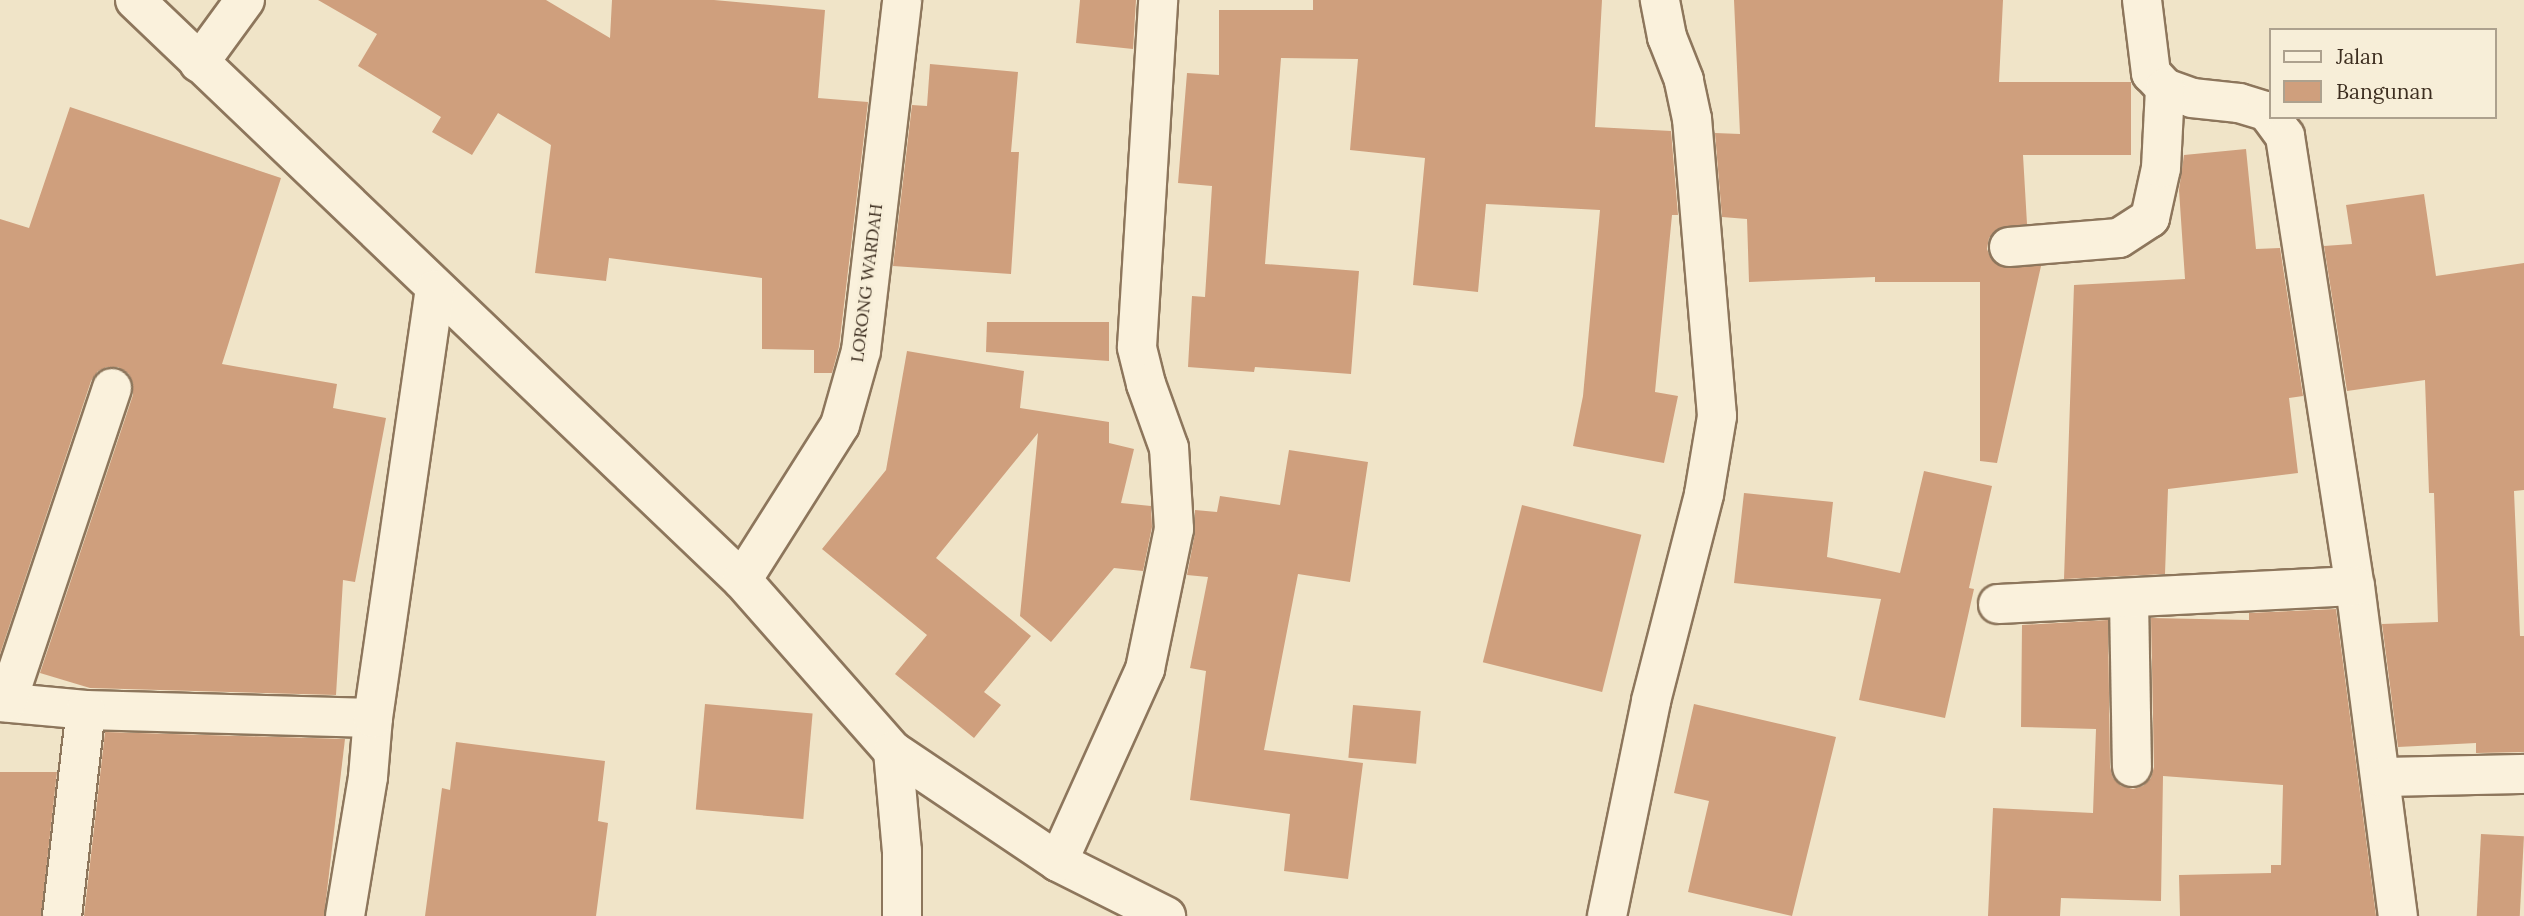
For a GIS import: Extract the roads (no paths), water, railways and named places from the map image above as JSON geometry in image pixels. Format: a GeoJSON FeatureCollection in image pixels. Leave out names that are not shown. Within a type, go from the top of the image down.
{"type":"FeatureCollection","features":[{"type":"Feature","properties":{"kind":"street"},"geometry":{"type":"LineString","coordinates":[[135,0],[742,580],[893,751],[1058,862],[1166,916]]}},
{"type":"Feature","properties":{"kind":"street"},"geometry":{"type":"LineString","coordinates":[[199,63],[245,0]]}},
{"type":"Feature","properties":{"kind":"street","name":"LORONG WARDAH"},"geometry":{"type":"LineString","coordinates":[[742,580],[840,425],[861,351],[902,0]]}},
{"type":"Feature","properties":{"kind":"street"},"geometry":{"type":"LineString","coordinates":[[1058,862],[1145,669],[1174,529],[1169,449],[1146,384],[1137,347],[1158,0]]}},
{"type":"Feature","properties":{"kind":"street"},"geometry":{"type":"LineString","coordinates":[[1607,916],[1651,701],[1704,494],[1717,416],[1692,119],[1684,80],[1667,37],[1660,0]]}},
{"type":"Feature","properties":{"kind":"street"},"geometry":{"type":"LineString","coordinates":[[2142,0],[2151,72],[2165,88],[2192,98],[2239,103],[2268,113]]}},
{"type":"Feature","properties":{"kind":"street"},"geometry":{"type":"LineString","coordinates":[[2009,247],[2119,238],[2150,218],[2161,168],[2165,88]]}},
{"type":"Feature","properties":{"kind":"street"},"geometry":{"type":"LineString","coordinates":[[2272,119],[2285,136],[2355,586],[2398,916]]}},
{"type":"Feature","properties":{"kind":"street"},"geometry":{"type":"LineString","coordinates":[[345,916],[368,777],[373,719],[435,289]]}},
{"type":"Feature","properties":{"kind":"street"},"geometry":{"type":"LineString","coordinates":[[112,388],[3,702],[86,710],[373,719]]}},
{"type":"Feature","properties":{"kind":"street"},"geometry":{"type":"LineString","coordinates":[[1998,604],[2355,586]]}},
{"type":"Feature","properties":{"kind":"street"},"geometry":{"type":"LineString","coordinates":[[2129,599],[2132,767]]}},
{"type":"Feature","properties":{"kind":"street"},"geometry":{"type":"LineString","coordinates":[[62,916],[86,710]]}},
{"type":"Feature","properties":{"kind":"street"},"geometry":{"type":"LineString","coordinates":[[893,751],[902,851],[902,916]]}},
{"type":"Feature","properties":{"kind":"street"},"geometry":{"type":"LineString","coordinates":[[2381,777],[2524,774]]}}]}
